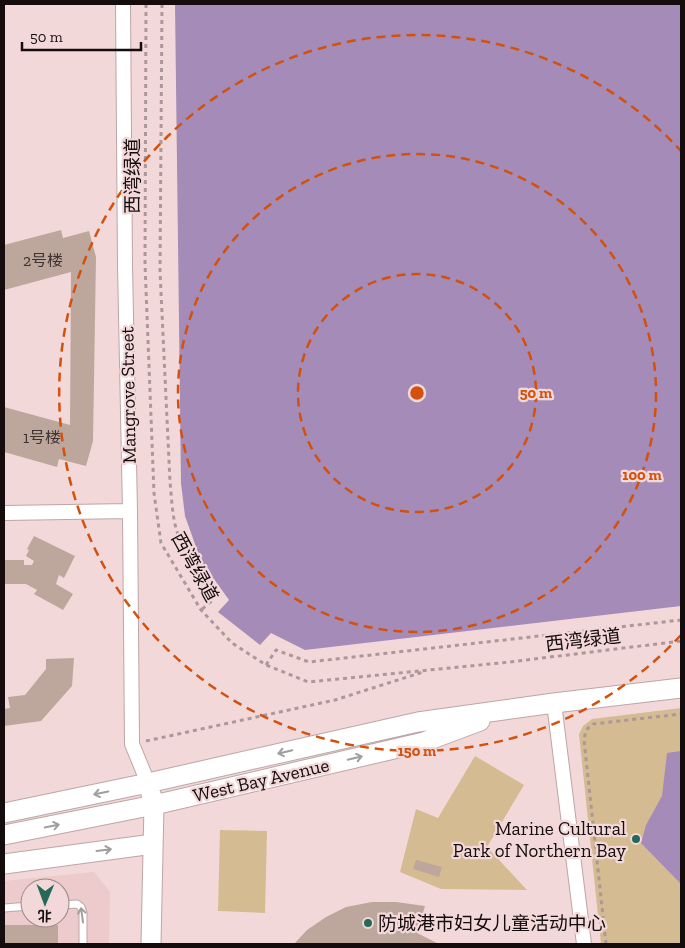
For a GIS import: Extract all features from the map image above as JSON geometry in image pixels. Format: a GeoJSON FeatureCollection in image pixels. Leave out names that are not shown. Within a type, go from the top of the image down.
{"type":"FeatureCollection","features":[{"type":"Feature","properties":{"kind":"main road","name":"West Bay Avenue"},"geometry":{"type":"LineString","coordinates":[[4,812],[148,783],[418,722],[514,708],[681,688]]}},
{"type":"Feature","properties":{"kind":"main road","name":"West Bay Avenue"},"geometry":{"type":"LineString","coordinates":[[4,835],[154,805],[424,742],[514,708]]}},
{"type":"Feature","properties":{"kind":"main road"},"geometry":{"type":"LineString","coordinates":[[148,783],[154,805],[151,944]]}},
{"type":"Feature","properties":{"kind":"main road"},"geometry":{"type":"LineString","coordinates":[[4,864],[153,844]]}},
{"type":"Feature","properties":{"kind":"street","name":"Mangrove Street"},"geometry":{"type":"LineString","coordinates":[[123,4],[132,744],[148,783]]}},
{"type":"Feature","properties":{"kind":"street"},"geometry":{"type":"LineString","coordinates":[[4,513],[130,511]]}},
{"type":"Feature","properties":{"kind":"street"},"geometry":{"type":"LineString","coordinates":[[554,703],[584,944]]}},
{"type":"Feature","properties":{"kind":"lane"},"geometry":{"type":"LineString","coordinates":[[70,904],[77,904],[81,907],[83,913],[83,944]]}},
{"type":"Feature","properties":{"kind":"lane"},"geometry":{"type":"LineString","coordinates":[[4,908],[20,907]]}},
{"type":"Feature","properties":{"kind":"path","name":"西湾绿道"},"geometry":{"type":"LineString","coordinates":[[146,4],[145,264],[154,493],[161,543],[201,610],[232,643],[266,665],[308,682],[510,662],[681,641]]}},
{"type":"Feature","properties":{"kind":"path"},"geometry":{"type":"LineString","coordinates":[[162,4],[160,271],[170,482],[172,508],[178,536],[191,563],[213,600],[201,610]]}},
{"type":"Feature","properties":{"kind":"path"},"geometry":{"type":"LineString","coordinates":[[266,665],[276,650],[309,662],[681,620]]}},
{"type":"Feature","properties":{"kind":"path"},"geometry":{"type":"LineString","coordinates":[[132,744],[334,700],[431,670]]}},
{"type":"Feature","properties":{"kind":"path"},"geometry":{"type":"LineString","coordinates":[[606,944],[584,740],[586,730],[593,724],[681,714]]}},
{"type":"Feature","properties":{"kind":"shaded area"},"geometry":{"type":"Polygon","coordinates":[[[175,4],[681,4],[681,606],[305,650],[271,633],[260,645],[218,612],[229,600],[201,561],[185,516],[181,483],[175,4]]]}},
{"type":"Feature","properties":{"kind":"shaded area","name":"Marine Cultural Park of Northern Bay"},"geometry":{"type":"Polygon","coordinates":[[[681,708],[681,944],[601,944],[579,734],[583,726],[592,719],[681,708]]]}},
{"type":"Feature","properties":{"kind":"shaded area"},"geometry":{"type":"Polygon","coordinates":[[[681,751],[681,884],[641,843],[646,825],[662,796],[667,753],[681,751]]]}},
{"type":"Feature","properties":{"kind":"shaded area"},"geometry":{"type":"Polygon","coordinates":[[[475,756],[524,785],[487,847],[527,890],[441,889],[400,872],[416,809],[438,818],[475,756]]]}},
{"type":"Feature","properties":{"kind":"shaded area"},"geometry":{"type":"Polygon","coordinates":[[[220,830],[267,831],[265,913],[218,911],[220,830]]]}},
{"type":"Feature","properties":{"kind":"shaded area"},"geometry":{"type":"Polygon","coordinates":[[[94,872],[110,892],[109,944],[4,944],[4,881],[20,879],[20,928],[70,928],[70,878],[34,878],[94,872]]]}},
{"type":"Feature","properties":{"kind":"building"},"geometry":{"type":"Polygon","coordinates":[[[61,230],[63,238],[89,231],[96,257],[93,441],[86,466],[59,459],[57,467],[4,452],[4,407],[70,425],[71,272],[4,290],[4,245],[61,230]]]}},
{"type":"Feature","properties":{"kind":"building"},"geometry":{"type":"Polygon","coordinates":[[[34,536],[75,556],[64,578],[59,575],[56,584],[73,594],[63,610],[34,594],[37,590],[26,584],[4,584],[4,560],[24,560],[24,565],[32,565],[34,561],[26,556],[29,550],[27,549],[34,536]]]}},
{"type":"Feature","properties":{"kind":"building"},"geometry":{"type":"Polygon","coordinates":[[[74,658],[72,686],[41,721],[4,726],[4,709],[10,708],[8,697],[25,695],[46,669],[46,659],[74,658]]]}},
{"type":"Feature","properties":{"kind":"building"},"geometry":{"type":"Polygon","coordinates":[[[416,860],[442,867],[439,877],[413,869],[416,860]]]}},
{"type":"Feature","properties":{"kind":"building","name":"防城港市妇女儿童活动中心"},"geometry":{"type":"Polygon","coordinates":[[[372,902],[396,902],[425,906],[417,933],[439,944],[294,944],[307,930],[326,917],[346,907],[372,902]]]}},
{"type":"Feature","properties":{"kind":"building"},"geometry":{"type":"Polygon","coordinates":[[[4,925],[20,925],[20,928],[58,928],[58,944],[4,944],[4,925]]]}},
{"type":"Feature","properties":{"kind":"place","name":"Marine Cultural Park of Northern Bay"},"geometry":{"type":"Point","coordinates":[636,839]}},
{"type":"Feature","properties":{"kind":"place","name":"防城港市妇女儿童活动中心"},"geometry":{"type":"Point","coordinates":[368,923]}}]}
